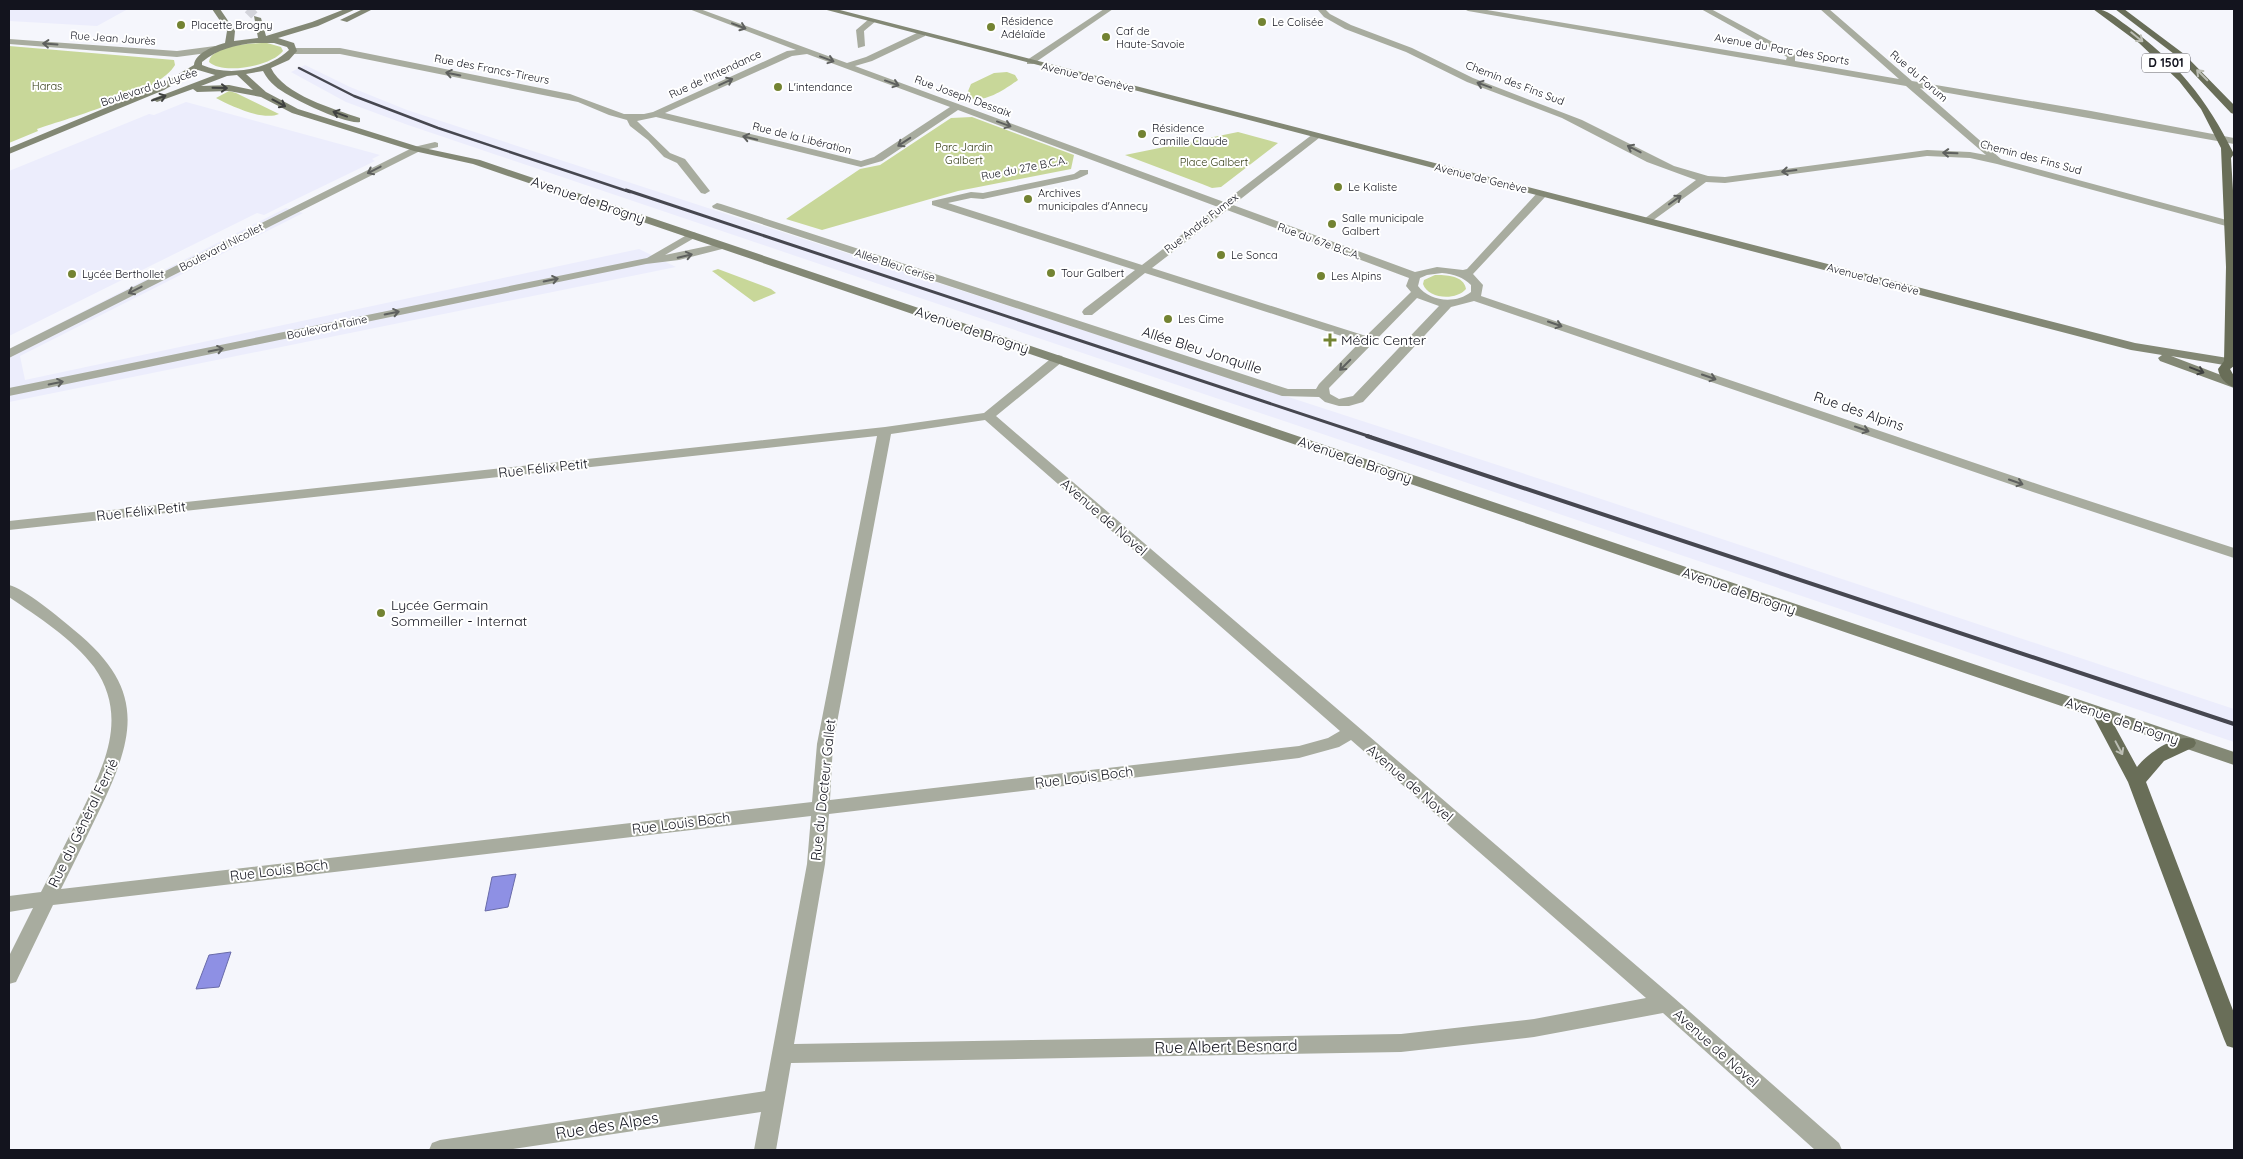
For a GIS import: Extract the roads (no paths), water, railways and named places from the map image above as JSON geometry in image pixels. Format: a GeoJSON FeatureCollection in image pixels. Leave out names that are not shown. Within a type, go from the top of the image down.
{"type":"FeatureCollection","features":[{"type":"Feature","properties":{"kind":"main road"},"geometry":{"type":"LineString","coordinates":[[216,9],[232,30],[229,45]]}},
{"type":"Feature","properties":{"kind":"main road"},"geometry":{"type":"LineString","coordinates":[[263,40],[265,24],[301,25],[351,9]]}},
{"type":"Feature","properties":{"kind":"main road"},"geometry":{"type":"LineString","coordinates":[[215,49],[263,40],[315,24],[351,9]]}},
{"type":"Feature","properties":{"kind":"main road"},"geometry":{"type":"LineString","coordinates":[[312,34],[369,9]]}},
{"type":"Feature","properties":{"kind":"main road","name":"Avenue de Genève"},"geometry":{"type":"LineString","coordinates":[[827,9],[2135,347],[2232,362]]}},
{"type":"Feature","properties":{"kind":"main road","name":"D 1501"},"geometry":{"type":"LineString","coordinates":[[2097,9],[2132,33],[2175,72],[2196,96],[2225,140],[2234,164]]}},
{"type":"Feature","properties":{"kind":"main road","name":"D 1501"},"geometry":{"type":"LineString","coordinates":[[2119,9],[2155,34],[2188,61],[2234,111]]}},
{"type":"Feature","properties":{"kind":"main road"},"geometry":{"type":"LineString","coordinates":[[198,66],[214,72],[227,73],[266,67],[284,60],[294,46],[284,42],[263,40]]}},
{"type":"Feature","properties":{"kind":"main road","name":"Boulevard du Lycée"},"geometry":{"type":"LineString","coordinates":[[9,151],[161,88],[198,66],[198,61],[215,49]]}},
{"type":"Feature","properties":{"kind":"main road"},"geometry":{"type":"LineString","coordinates":[[266,67],[273,79],[300,97],[341,114],[380,127]]}},
{"type":"Feature","properties":{"kind":"main road","name":"Avenue de Brogny"},"geometry":{"type":"LineString","coordinates":[[238,72],[262,94],[295,111],[417,149],[476,162]]}},
{"type":"Feature","properties":{"kind":"main road","name":"Boulevard du Lycée"},"geometry":{"type":"LineString","coordinates":[[79,122],[138,106],[227,73]]}},
{"type":"Feature","properties":{"kind":"main road"},"geometry":{"type":"LineString","coordinates":[[178,91],[222,88],[262,94]]}},
{"type":"Feature","properties":{"kind":"main road","name":"Avenue de Brogny"},"geometry":{"type":"LineString","coordinates":[[396,131],[435,144],[476,162],[2234,759]]}},
{"type":"Feature","properties":{"kind":"main road"},"geometry":{"type":"LineString","coordinates":[[2225,140],[2232,267],[2232,362],[2224,369],[2225,374],[2234,384]]}},
{"type":"Feature","properties":{"kind":"main road","name":"Avenue de Genève"},"geometry":{"type":"LineString","coordinates":[[2135,347],[2234,384]]}},
{"type":"Feature","properties":{"kind":"main road"},"geometry":{"type":"LineString","coordinates":[[2100,714],[2137,782],[2234,1038]]}},
{"type":"Feature","properties":{"kind":"main road"},"geometry":{"type":"LineString","coordinates":[[2137,782],[2149,762],[2164,752],[2188,743]]}},
{"type":"Feature","properties":{"kind":"street","name":"Rue Joseph Dessaix"},"geometry":{"type":"LineString","coordinates":[[693,9],[1223,206]]}},
{"type":"Feature","properties":{"kind":"street"},"geometry":{"type":"LineString","coordinates":[[1030,62],[1109,9]]}},
{"type":"Feature","properties":{"kind":"street","name":"Chemin des Fins Sud"},"geometry":{"type":"LineString","coordinates":[[1321,9],[1327,16],[1339,23],[1397,44],[1468,79],[1573,119],[1682,173],[1702,180],[1725,180],[1932,153],[1970,154],[2230,224]]}},
{"type":"Feature","properties":{"kind":"street","name":"Avenue du Parc des Sports"},"geometry":{"type":"LineString","coordinates":[[1468,9],[2091,114],[2225,140],[2234,134]]}},
{"type":"Feature","properties":{"kind":"street"},"geometry":{"type":"LineString","coordinates":[[1705,9],[1792,56],[1790,63]]}},
{"type":"Feature","properties":{"kind":"street","name":"Rue du Forum"},"geometry":{"type":"LineString","coordinates":[[1824,9],[1998,161]]}},
{"type":"Feature","properties":{"kind":"street"},"geometry":{"type":"LineString","coordinates":[[861,46],[860,30],[872,20]]}},
{"type":"Feature","properties":{"kind":"street"},"geometry":{"type":"LineString","coordinates":[[846,66],[868,59],[918,32]]}},
{"type":"Feature","properties":{"kind":"street","name":"Rue Jean Jaurès"},"geometry":{"type":"LineString","coordinates":[[9,41],[177,54],[215,49]]}},
{"type":"Feature","properties":{"kind":"street","name":"Rue des Francs-Tireurs"},"geometry":{"type":"LineString","coordinates":[[294,46],[340,51],[578,99],[632,119],[633,124],[651,138],[667,155],[681,160],[705,191]]}},
{"type":"Feature","properties":{"kind":"street","name":"Rue de l'Intendance"},"geometry":{"type":"LineString","coordinates":[[632,119],[656,114],[790,53],[807,52]]}},
{"type":"Feature","properties":{"kind":"street","name":"Rue de la Libération"},"geometry":{"type":"LineString","coordinates":[[656,114],[861,164],[878,159],[957,107]]}},
{"type":"Feature","properties":{"kind":"street","name":"Rue André Fumex"},"geometry":{"type":"LineString","coordinates":[[1088,312],[1316,136]]}},
{"type":"Feature","properties":{"kind":"street","name":"Boulevard Nicollet"},"geometry":{"type":"LineString","coordinates":[[9,354],[417,149],[435,144]]}},
{"type":"Feature","properties":{"kind":"street","name":"Rue du 27e B.C.A."},"geometry":{"type":"LineString","coordinates":[[1114,165],[1084,172],[1078,176],[983,196],[971,195],[936,203],[1144,268]]}},
{"type":"Feature","properties":{"kind":"street"},"geometry":{"type":"LineString","coordinates":[[1648,221],[1702,180]]}},
{"type":"Feature","properties":{"kind":"street"},"geometry":{"type":"LineString","coordinates":[[1464,274],[1470,271],[1542,194]]}},
{"type":"Feature","properties":{"kind":"street","name":"Allée Bleu Cerise"},"geometry":{"type":"LineString","coordinates":[[717,206],[1075,324]]}},
{"type":"Feature","properties":{"kind":"street","name":"Rue du 67e B.C.A."},"geometry":{"type":"LineString","coordinates":[[1223,206],[1415,276]]}},
{"type":"Feature","properties":{"kind":"street","name":"Boulevard Taine"},"geometry":{"type":"LineString","coordinates":[[646,261],[692,235]]}},
{"type":"Feature","properties":{"kind":"street","name":"Boulevard Taine"},"geometry":{"type":"LineString","coordinates":[[9,392],[646,261],[679,258],[722,246]]}},
{"type":"Feature","properties":{"kind":"street"},"geometry":{"type":"LineString","coordinates":[[1144,268],[1369,341]]}},
{"type":"Feature","properties":{"kind":"street"},"geometry":{"type":"LineString","coordinates":[[1451,270],[1464,274],[1477,285],[1477,293],[1474,297],[1463,301],[1448,303],[1427,298],[1416,292],[1412,286],[1415,276],[1424,272],[1451,270]]}},
{"type":"Feature","properties":{"kind":"street"},"geometry":{"type":"LineString","coordinates":[[1416,292],[1323,387],[1322,393],[1327,398],[1340,402],[1358,399],[1448,303]]}},
{"type":"Feature","properties":{"kind":"street","name":"Rue des Alpins"},"geometry":{"type":"LineString","coordinates":[[1474,297],[2020,483],[2234,553]]}},
{"type":"Feature","properties":{"kind":"street","name":"Allée Bleu Jonquille"},"geometry":{"type":"LineString","coordinates":[[1075,324],[1287,393],[1322,393]]}},
{"type":"Feature","properties":{"kind":"street"},"geometry":{"type":"LineString","coordinates":[[988,416],[1058,359]]}},
{"type":"Feature","properties":{"kind":"street","name":"Rue Félix Petit"},"geometry":{"type":"LineString","coordinates":[[9,525],[884,431],[988,416]]}},
{"type":"Feature","properties":{"kind":"street","name":"Avenue de Novel"},"geometry":{"type":"LineString","coordinates":[[988,416],[1666,1003],[1831,1150]]}},
{"type":"Feature","properties":{"kind":"street","name":"Rue du Docteur Gallet"},"geometry":{"type":"LineString","coordinates":[[765,1150],[816,864],[825,744],[884,431]]}},
{"type":"Feature","properties":{"kind":"street","name":"Rue du Général Ferrié"},"geometry":{"type":"LineString","coordinates":[[9,590],[75,637],[95,656],[112,682],[120,710],[120,742],[115,757],[9,976]]}},
{"type":"Feature","properties":{"kind":"street","name":"Rue Louis Boch"},"geometry":{"type":"LineString","coordinates":[[9,904],[47,898],[1299,752],[1328,744],[1351,732]]}},
{"type":"Feature","properties":{"kind":"street","name":"Rue Albert Besnard"},"geometry":{"type":"LineString","coordinates":[[783,1054],[1401,1043],[1456,1038],[1612,1015],[1666,1003]]}},
{"type":"Feature","properties":{"kind":"street","name":"Rue des Alpes"},"geometry":{"type":"LineString","coordinates":[[440,1150],[773,1100]]}},
{"type":"Feature","properties":{"kind":"water"},"geometry":{"type":"Polygon","coordinates":[[[516,874],[508,907],[485,911],[492,877],[516,874]]]}},
{"type":"Feature","properties":{"kind":"water"},"geometry":{"type":"Polygon","coordinates":[[[231,952],[219,987],[196,989],[209,955],[231,952]]]}},
{"type":"Feature","properties":{"kind":"tunnel"},"geometry":{"type":"LineString","coordinates":[[248,9],[257,18]]}},
{"type":"Feature","properties":{"kind":"railway"},"geometry":{"type":"LineString","coordinates":[[299,68],[354,96],[438,128],[630,192]]}},
{"type":"Feature","properties":{"kind":"railway"},"geometry":{"type":"LineString","coordinates":[[626,190],[1371,437]]}},
{"type":"Feature","properties":{"kind":"railway"},"geometry":{"type":"LineString","coordinates":[[1367,436],[2234,724]]}},
{"type":"Feature","properties":{"kind":"place","name":"Le Colisée"},"geometry":{"type":"Point","coordinates":[1262,22]}},
{"type":"Feature","properties":{"kind":"place","name":"Placette Brogny"},"geometry":{"type":"Point","coordinates":[181,25]}},
{"type":"Feature","properties":{"kind":"place","name":"Résidence Adélaïde"},"geometry":{"type":"Point","coordinates":[991,27]}},
{"type":"Feature","properties":{"kind":"place","name":"Caf de Haute-Savoie"},"geometry":{"type":"Point","coordinates":[1106,37]}},
{"type":"Feature","properties":{"kind":"place","name":"L'intendance"},"geometry":{"type":"Point","coordinates":[778,87]}},
{"type":"Feature","properties":{"kind":"place","name":"Résidence Camille Claude"},"geometry":{"type":"Point","coordinates":[1142,134]}},
{"type":"Feature","properties":{"kind":"place","name":"Le Kaliste"},"geometry":{"type":"Point","coordinates":[1338,187]}},
{"type":"Feature","properties":{"kind":"place","name":"Archives municipales d'Annecy"},"geometry":{"type":"Point","coordinates":[1028,199]}},
{"type":"Feature","properties":{"kind":"place","name":"Salle municipale Galbert"},"geometry":{"type":"Point","coordinates":[1332,224]}},
{"type":"Feature","properties":{"kind":"place","name":"Le Sonca"},"geometry":{"type":"Point","coordinates":[1221,255]}},
{"type":"Feature","properties":{"kind":"place","name":"Tour Galbert"},"geometry":{"type":"Point","coordinates":[1051,273]}},
{"type":"Feature","properties":{"kind":"place","name":"Lycée Berthollet"},"geometry":{"type":"Point","coordinates":[72,274]}},
{"type":"Feature","properties":{"kind":"place","name":"Les Alpins"},"geometry":{"type":"Point","coordinates":[1321,276]}},
{"type":"Feature","properties":{"kind":"place","name":"Les Cime"},"geometry":{"type":"Point","coordinates":[1168,319]}},
{"type":"Feature","properties":{"kind":"place","name":"Médic Center"},"geometry":{"type":"Point","coordinates":[1330,340]}},
{"type":"Feature","properties":{"kind":"place","name":"Lycée Germain Sommeiller - Internat"},"geometry":{"type":"Point","coordinates":[381,613]}},
{"type":"Feature","properties":{"kind":"park label","name":"Haras"},"geometry":{"type":"Point","coordinates":[47,86]}},
{"type":"Feature","properties":{"kind":"park label","name":"Parc Jardin Galbert"},"geometry":{"type":"Point","coordinates":[964,153]}},
{"type":"Feature","properties":{"kind":"park label","name":"Place Galbert"},"geometry":{"type":"Point","coordinates":[1214,162]}}]}
